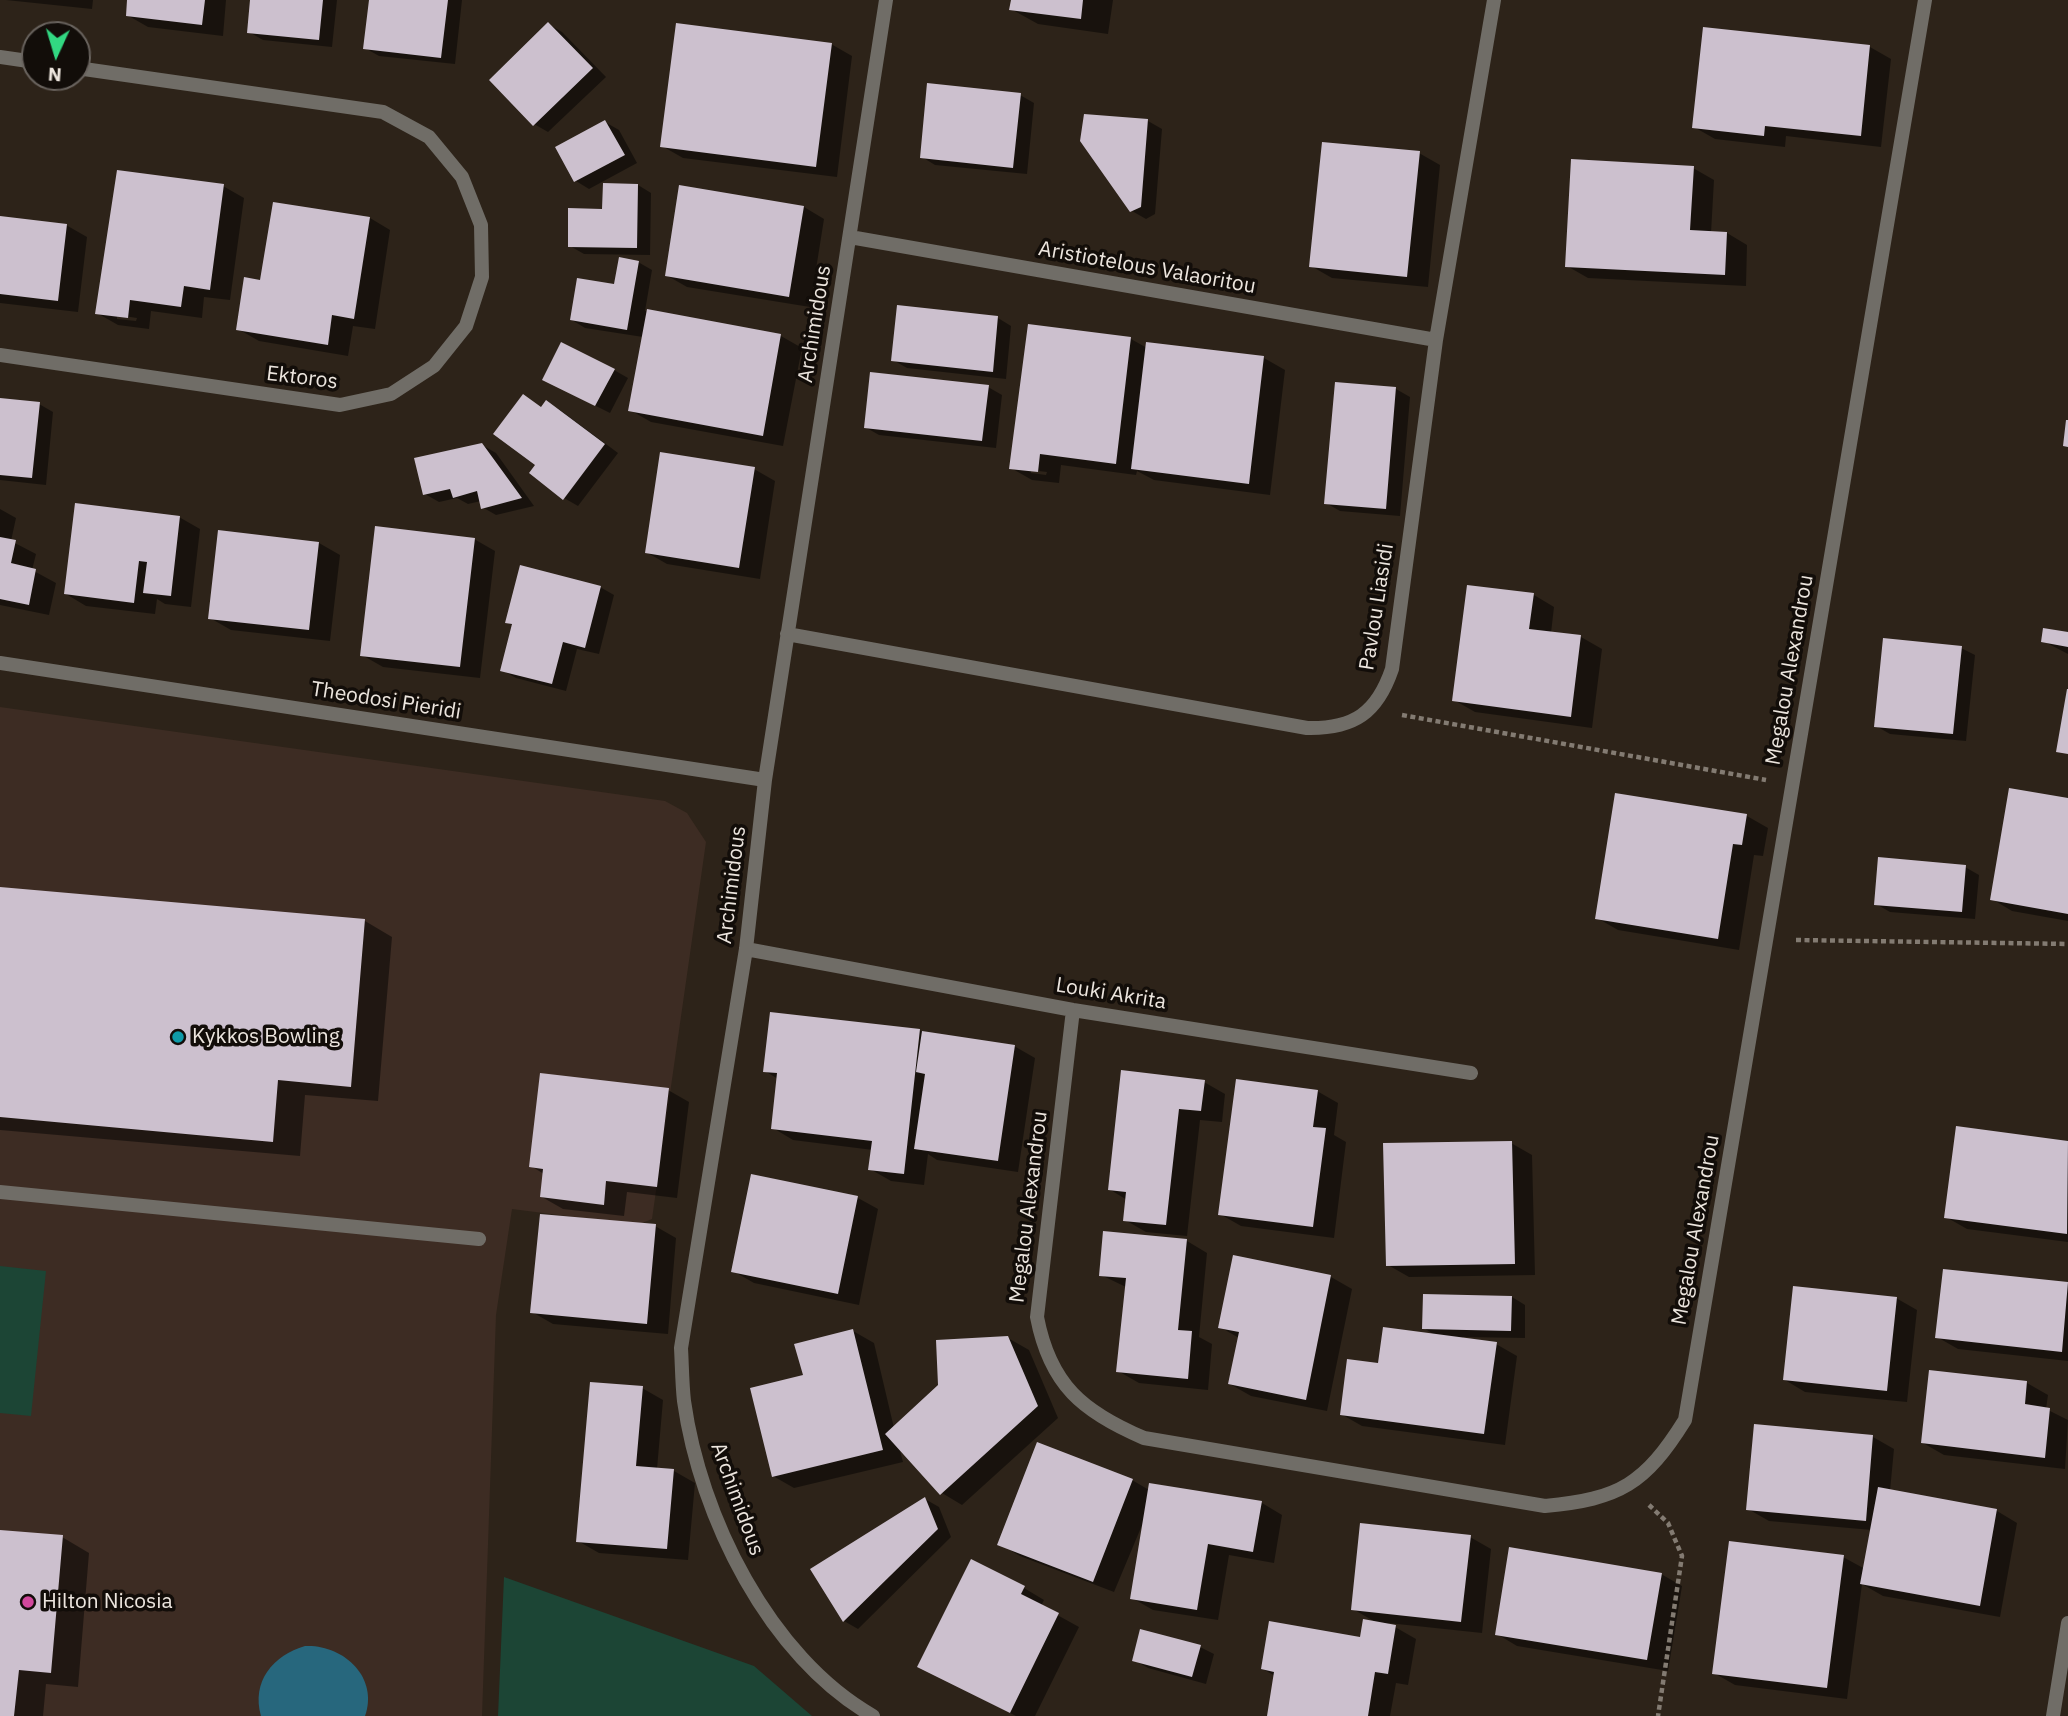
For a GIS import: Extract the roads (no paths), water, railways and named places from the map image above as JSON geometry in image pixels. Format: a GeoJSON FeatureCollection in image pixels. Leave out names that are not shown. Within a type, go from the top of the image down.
{"type":"FeatureCollection","features":[{"type":"Feature","properties":{"kind":"street","name":"Archimidous"},"geometry":{"type":"LineString","coordinates":[[873,1716],[820,1675],[783,1637],[743,1576],[698,1466],[684,1401],[681,1348],[688,1291],[746,949],[765,780],[886,0]]}},
{"type":"Feature","properties":{"kind":"street","name":"Pavlou Liasidi"},"geometry":{"type":"LineString","coordinates":[[787,634],[1307,729],[1331,729],[1352,722],[1370,709],[1384,690],[1392,669],[1436,340],[1494,0]]}},
{"type":"Feature","properties":{"kind":"street","name":"Megalou Alexandrou"},"geometry":{"type":"LineString","coordinates":[[1073,1010],[1037,1317],[1048,1358],[1071,1394],[1104,1421],[1144,1438],[1545,1506],[1588,1502],[1629,1485],[1662,1457],[1685,1420],[1925,0]]}},
{"type":"Feature","properties":{"kind":"street"},"geometry":{"type":"LineString","coordinates":[[0,57],[21,60]]}},
{"type":"Feature","properties":{"kind":"street","name":"Ektoros"},"geometry":{"type":"LineString","coordinates":[[0,355],[340,405],[391,394],[434,366],[466,326],[482,276],[481,225],[462,177],[429,137],[383,112],[91,70]]}},
{"type":"Feature","properties":{"kind":"street","name":"Aristiotelous Valaoritou"},"geometry":{"type":"LineString","coordinates":[[850,237],[1436,340]]}},
{"type":"Feature","properties":{"kind":"street","name":"Theodosi Pieridi"},"geometry":{"type":"LineString","coordinates":[[0,663],[765,780]]}},
{"type":"Feature","properties":{"kind":"street","name":"Louki Akrita"},"geometry":{"type":"LineString","coordinates":[[746,949],[1073,1010],[1471,1073]]}},
{"type":"Feature","properties":{"kind":"street"},"geometry":{"type":"LineString","coordinates":[[0,1192],[479,1239]]}},
{"type":"Feature","properties":{"kind":"street"},"geometry":{"type":"LineString","coordinates":[[2053,1716],[2068,1623]]}},
{"type":"Feature","properties":{"kind":"water"},"geometry":{"type":"Polygon","coordinates":[[[305,1646],[332,1650],[354,1665],[367,1688],[365,1716],[261,1716],[259,1692],[267,1672],[283,1656],[305,1646]]]}},
{"type":"Feature","properties":{"kind":"place","name":"Kykkos Bowling"},"geometry":{"type":"Point","coordinates":[178,1037]}},
{"type":"Feature","properties":{"kind":"place","name":"Hilton Nicosia"},"geometry":{"type":"Point","coordinates":[28,1602]}}]}
